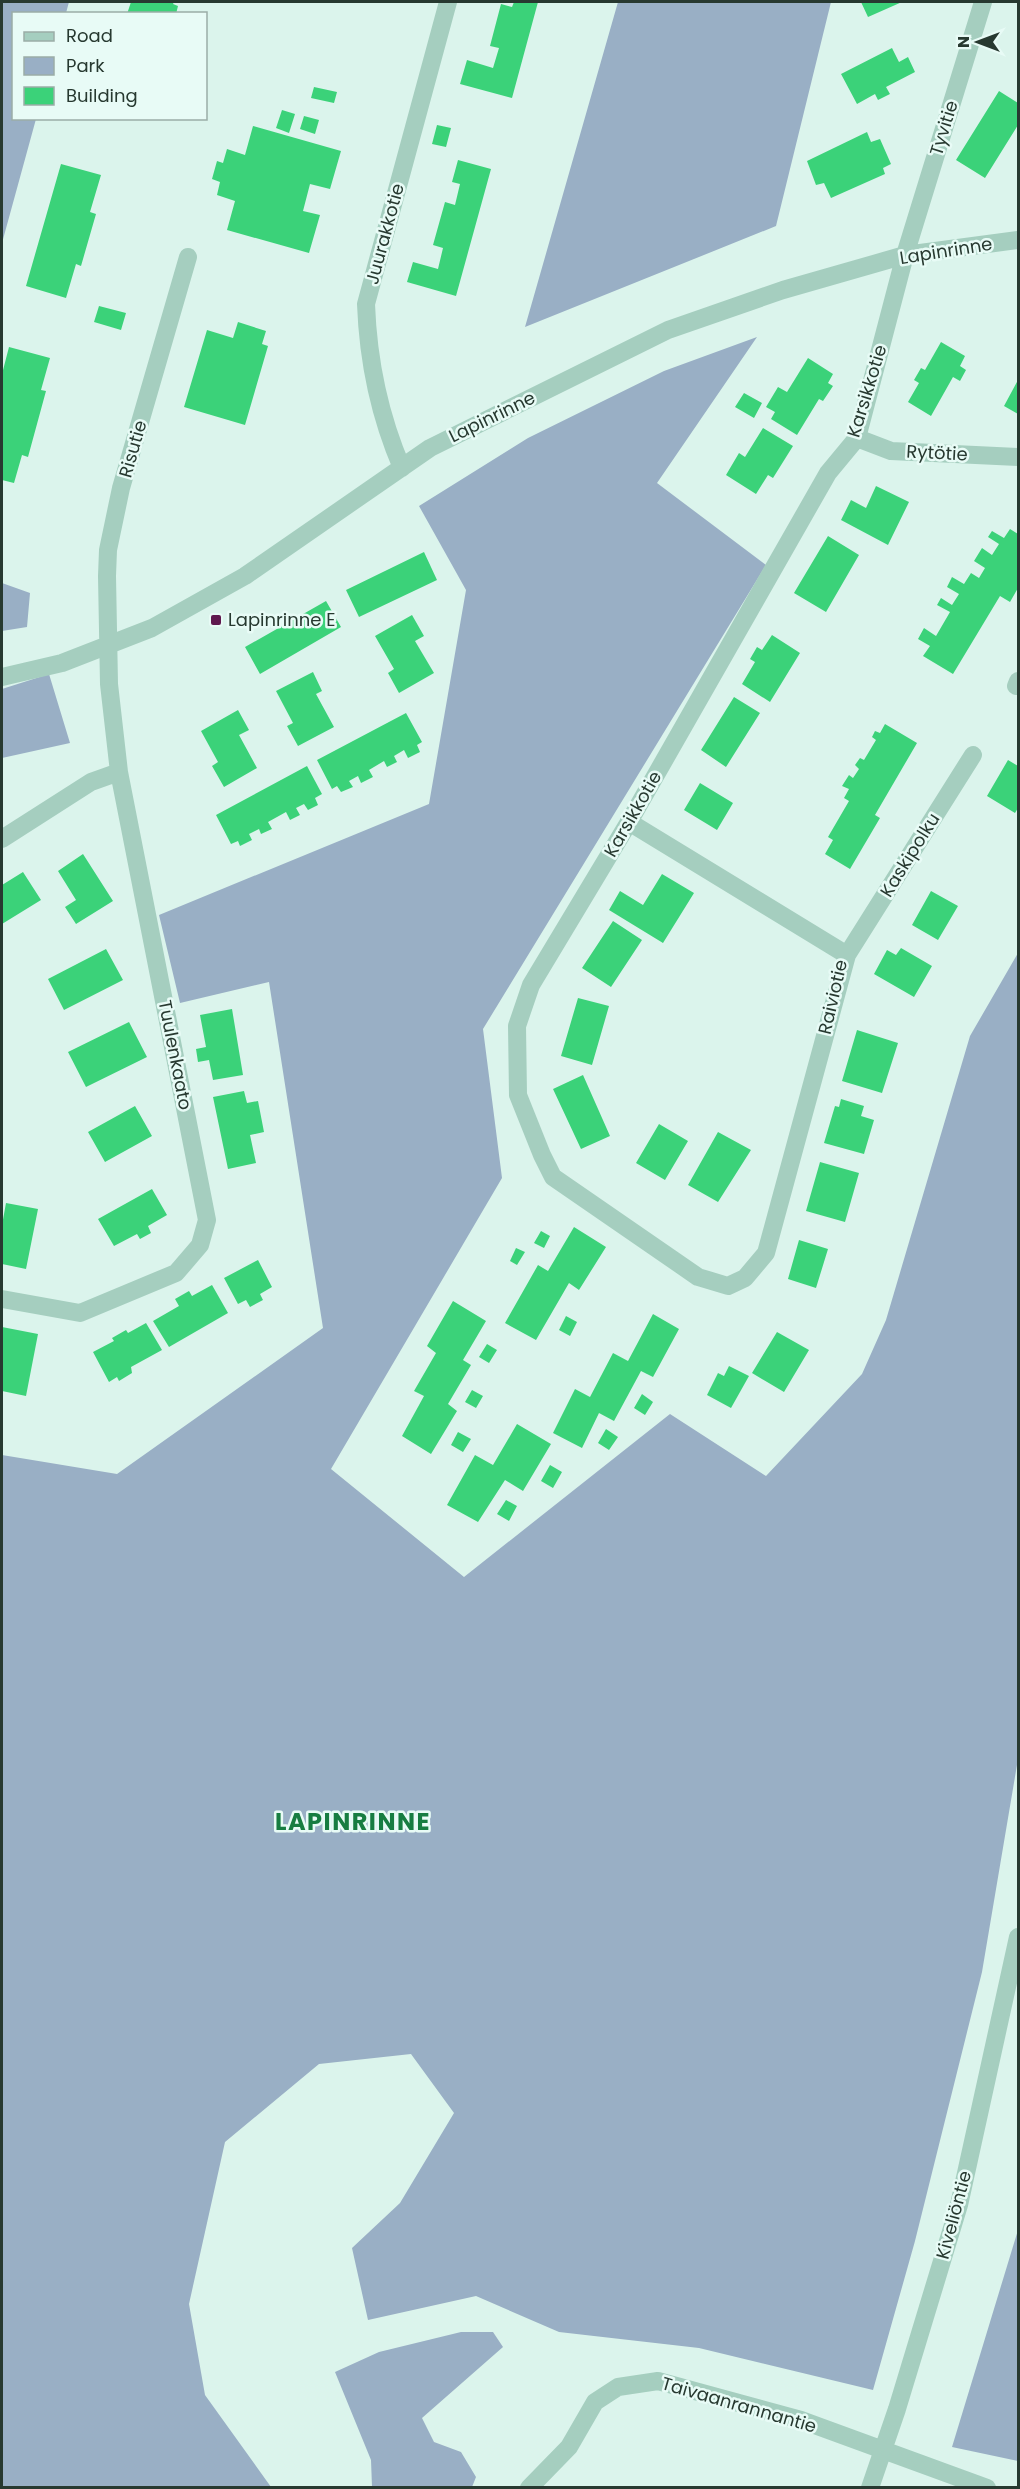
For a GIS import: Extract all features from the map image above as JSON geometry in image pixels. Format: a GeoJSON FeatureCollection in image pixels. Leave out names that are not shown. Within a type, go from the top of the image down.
{"type":"FeatureCollection","features":[{"type":"Feature","properties":{"kind":"street","name":"Juurakkotie"},"geometry":{"type":"LineString","coordinates":[[402,468],[387,432],[367,338],[366,304],[448,2]]}},
{"type":"Feature","properties":{"kind":"street","name":"Tyvitie"},"geometry":{"type":"LineString","coordinates":[[905,255],[983,2]]}},
{"type":"Feature","properties":{"kind":"street","name":"Lapinrinne"},"geometry":{"type":"LineString","coordinates":[[2,677],[62,663],[152,628],[245,576],[430,448],[668,330],[783,290],[905,255],[1018,240]]}},
{"type":"Feature","properties":{"kind":"street","name":"Karsikkotie"},"geometry":{"type":"LineString","coordinates":[[745,1278],[728,1286],[698,1277],[553,1177],[518,1095],[517,1026],[531,985],[629,822],[828,473],[857,438],[905,255]]}},
{"type":"Feature","properties":{"kind":"street","name":"Risutie"},"geometry":{"type":"LineString","coordinates":[[109,646],[106,576],[108,550],[122,488],[188,257]]}},
{"type":"Feature","properties":{"kind":"street","name":"Rytötie"},"geometry":{"type":"LineString","coordinates":[[857,438],[891,451],[1018,457]]}},
{"type":"Feature","properties":{"kind":"street","name":"Tuulenkaato"},"geometry":{"type":"LineString","coordinates":[[2,1299],[80,1313],[176,1273],[200,1245],[207,1220],[119,772],[110,708],[109,646]]}},
{"type":"Feature","properties":{"kind":"street","name":"Kaskipolku"},"geometry":{"type":"LineString","coordinates":[[847,955],[973,755]]}},
{"type":"Feature","properties":{"kind":"street"},"geometry":{"type":"LineString","coordinates":[[2,839],[91,782],[119,772]]}},
{"type":"Feature","properties":{"kind":"street","name":"Raiviotie"},"geometry":{"type":"LineString","coordinates":[[629,822],[847,955],[766,1253],[745,1278]]}},
{"type":"Feature","properties":{"kind":"street","name":"Kiveliöntie"},"geometry":{"type":"LineString","coordinates":[[870,2487],[897,2409],[959,2205],[1018,1938]]}},
{"type":"Feature","properties":{"kind":"street","name":"Taivaanrannantie"},"geometry":{"type":"LineString","coordinates":[[529,2487],[568,2447],[595,2402],[618,2387],[658,2381],[801,2420],[848,2439],[882,2448],[987,2487]]}},
{"type":"Feature","properties":{"kind":"green space"},"geometry":{"type":"Polygon","coordinates":[[[2,2],[69,2],[66,12],[12,12],[12,120],[36,120],[2,243],[2,2]]]}},
{"type":"Feature","properties":{"kind":"green space"},"geometry":{"type":"Polygon","coordinates":[[[618,2],[831,2],[776,226],[525,327],[618,2]]]}},
{"type":"Feature","properties":{"kind":"green space"},"geometry":{"type":"Polygon","coordinates":[[[757,337],[657,483],[766,565],[483,1029],[502,1178],[331,1469],[464,1577],[670,1414],[766,1476],[862,1374],[886,1320],[970,1036],[1018,953],[1018,1759],[982,1972],[915,2241],[873,2390],[699,2348],[559,2332],[476,2296],[368,2320],[352,2248],[400,2203],[454,2113],[411,2054],[319,2064],[225,2142],[189,2304],[205,2395],[271,2487],[2,2487],[2,1455],[117,1474],[323,1328],[269,982],[180,1003],[159,915],[429,804],[466,590],[419,506],[528,438],[664,371],[757,337]]]}},
{"type":"Feature","properties":{"kind":"green space"},"geometry":{"type":"Polygon","coordinates":[[[2,583],[30,593],[27,627],[2,631],[2,583]]]}},
{"type":"Feature","properties":{"kind":"green space"},"geometry":{"type":"Polygon","coordinates":[[[49,674],[70,743],[2,758],[2,689],[49,674]]]}},
{"type":"Feature","properties":{"kind":"green space"},"geometry":{"type":"Polygon","coordinates":[[[1018,2230],[1018,2461],[952,2447],[1018,2230]]]}},
{"type":"Feature","properties":{"kind":"green space"},"geometry":{"type":"Polygon","coordinates":[[[461,2332],[493,2332],[503,2347],[422,2418],[434,2442],[461,2452],[476,2477],[472,2487],[372,2487],[371,2460],[335,2372],[379,2352],[461,2332]]]}},
{"type":"Feature","properties":{"kind":"building"},"geometry":{"type":"Polygon","coordinates":[[[131,2],[174,2],[173,4],[178,6],[176,12],[128,12],[131,2]]]}},
{"type":"Feature","properties":{"kind":"building"},"geometry":{"type":"Polygon","coordinates":[[[514,2],[538,2],[512,98],[460,84],[467,60],[493,68],[499,48],[490,46],[501,4],[512,7],[514,2]]]}},
{"type":"Feature","properties":{"kind":"building"},"geometry":{"type":"Polygon","coordinates":[[[861,2],[902,2],[868,17],[861,2]]]}},
{"type":"Feature","properties":{"kind":"building"},"geometry":{"type":"Polygon","coordinates":[[[892,48],[899,62],[908,57],[915,72],[886,87],[890,94],[878,100],[875,94],[857,104],[841,74],[892,48]]]}},
{"type":"Feature","properties":{"kind":"building"},"geometry":{"type":"Polygon","coordinates":[[[314,87],[337,92],[334,103],[311,98],[314,87]]]}},
{"type":"Feature","properties":{"kind":"building"},"geometry":{"type":"Polygon","coordinates":[[[999,91],[1018,103],[1018,125],[985,178],[956,160],[999,91]]]}},
{"type":"Feature","properties":{"kind":"building"},"geometry":{"type":"Polygon","coordinates":[[[282,110],[295,114],[289,133],[276,128],[282,110]]]}},
{"type":"Feature","properties":{"kind":"building"},"geometry":{"type":"Polygon","coordinates":[[[304,116],[319,120],[315,134],[300,129],[304,116]]]}},
{"type":"Feature","properties":{"kind":"building"},"geometry":{"type":"Polygon","coordinates":[[[437,125],[451,128],[446,147],[432,144],[437,125]]]}},
{"type":"Feature","properties":{"kind":"building"},"geometry":{"type":"Polygon","coordinates":[[[253,126],[341,151],[330,189],[310,184],[303,211],[320,215],[309,253],[227,230],[235,201],[217,195],[220,182],[212,179],[217,161],[223,163],[227,149],[245,155],[253,126]]]}},
{"type":"Feature","properties":{"kind":"building"},"geometry":{"type":"Polygon","coordinates":[[[867,132],[871,142],[880,139],[891,164],[883,168],[885,174],[831,198],[824,183],[816,185],[807,161],[867,132]]]}},
{"type":"Feature","properties":{"kind":"building"},"geometry":{"type":"Polygon","coordinates":[[[458,160],[491,169],[456,296],[407,282],[413,262],[438,269],[443,248],[433,245],[445,202],[455,205],[460,184],[452,182],[458,160]]]}},
{"type":"Feature","properties":{"kind":"building"},"geometry":{"type":"Polygon","coordinates":[[[61,164],[101,175],[90,212],[96,214],[81,266],[76,264],[66,298],[26,286],[61,164]]]}},
{"type":"Feature","properties":{"kind":"building"},"geometry":{"type":"Polygon","coordinates":[[[99,306],[126,313],[121,330],[94,322],[99,306]]]}},
{"type":"Feature","properties":{"kind":"building"},"geometry":{"type":"Polygon","coordinates":[[[238,322],[266,331],[262,344],[268,346],[245,425],[184,407],[207,330],[233,338],[238,322]]]}},
{"type":"Feature","properties":{"kind":"building"},"geometry":{"type":"Polygon","coordinates":[[[941,342],[965,356],[960,366],[966,370],[960,381],[953,377],[931,416],[908,402],[919,383],[914,380],[921,368],[925,370],[941,342]]]}},
{"type":"Feature","properties":{"kind":"building"},"geometry":{"type":"Polygon","coordinates":[[[9,347],[50,358],[41,390],[46,391],[28,457],[22,455],[14,483],[2,480],[2,374],[9,347]]]}},
{"type":"Feature","properties":{"kind":"building"},"geometry":{"type":"Polygon","coordinates":[[[808,358],[833,374],[828,383],[833,386],[823,401],[819,399],[797,435],[771,419],[775,412],[766,407],[778,387],[787,392],[808,358]]]}},
{"type":"Feature","properties":{"kind":"building"},"geometry":{"type":"Polygon","coordinates":[[[1018,380],[1018,414],[1004,406],[1018,380]]]}},
{"type":"Feature","properties":{"kind":"building"},"geometry":{"type":"Polygon","coordinates":[[[744,393],[762,403],[754,418],[735,407],[744,393]]]}},
{"type":"Feature","properties":{"kind":"building"},"geometry":{"type":"Polygon","coordinates":[[[763,428],[793,446],[773,478],[768,475],[756,494],[726,475],[739,453],[745,457],[763,428]]]}},
{"type":"Feature","properties":{"kind":"building"},"geometry":{"type":"Polygon","coordinates":[[[876,486],[909,502],[888,545],[841,520],[851,500],[866,508],[876,486]]]}},
{"type":"Feature","properties":{"kind":"building"},"geometry":{"type":"Polygon","coordinates":[[[1010,529],[1018,534],[1018,588],[1010,602],[1000,596],[953,674],[923,656],[930,646],[918,639],[924,628],[936,636],[950,612],[937,605],[941,598],[952,605],[959,594],[947,587],[952,577],[964,584],[971,573],[979,578],[985,568],[974,561],[982,548],[992,555],[999,544],[988,537],[992,531],[1004,538],[1010,529]]]}},
{"type":"Feature","properties":{"kind":"building"},"geometry":{"type":"Polygon","coordinates":[[[828,536],[859,555],[826,612],[794,593],[828,536]]]}},
{"type":"Feature","properties":{"kind":"building"},"geometry":{"type":"Polygon","coordinates":[[[424,552],[437,580],[359,617],[346,590],[424,552]]]}},
{"type":"Feature","properties":{"kind":"building"},"geometry":{"type":"Polygon","coordinates":[[[326,601],[341,627],[260,674],[245,647],[326,601]]]}},
{"type":"Feature","properties":{"kind":"building"},"geometry":{"type":"Polygon","coordinates":[[[412,615],[424,636],[415,641],[434,673],[399,693],[388,673],[394,669],[375,636],[412,615]]]}},
{"type":"Feature","properties":{"kind":"building"},"geometry":{"type":"Polygon","coordinates":[[[772,635],[800,653],[770,702],[742,684],[755,662],[750,659],[757,647],[762,650],[772,635]]]}},
{"type":"Feature","properties":{"kind":"building"},"geometry":{"type":"Polygon","coordinates":[[[313,672],[322,691],[316,694],[334,727],[298,746],[287,726],[293,723],[276,691],[313,672]]]}},
{"type":"Feature","properties":{"kind":"building"},"geometry":{"type":"Polygon","coordinates":[[[734,697],[760,713],[726,767],[701,750],[734,697]]]}},
{"type":"Feature","properties":{"kind":"building"},"geometry":{"type":"Polygon","coordinates":[[[238,710],[249,730],[239,735],[257,768],[224,787],[212,766],[218,762],[201,731],[238,710]]]}},
{"type":"Feature","properties":{"kind":"building"},"geometry":{"type":"Polygon","coordinates":[[[406,713],[422,742],[417,745],[420,752],[408,758],[404,750],[394,756],[397,762],[387,767],[384,761],[369,770],[373,777],[361,783],[358,776],[349,781],[353,787],[341,792],[337,786],[332,789],[317,760],[406,713]]]}},
{"type":"Feature","properties":{"kind":"building"},"geometry":{"type":"Polygon","coordinates":[[[885,724],[917,743],[875,815],[880,818],[850,869],[825,854],[833,840],[828,837],[849,801],[844,798],[849,789],[842,786],[849,775],[853,778],[859,769],[855,765],[860,758],[864,760],[876,740],[872,737],[875,731],[880,733],[885,724]]]}},
{"type":"Feature","properties":{"kind":"building"},"geometry":{"type":"Polygon","coordinates":[[[1008,760],[1018,766],[1018,808],[1015,813],[987,796],[1008,760]]]}},
{"type":"Feature","properties":{"kind":"building"},"geometry":{"type":"Polygon","coordinates":[[[307,766],[322,794],[315,798],[318,805],[308,810],[304,804],[296,808],[300,815],[290,820],[286,812],[268,822],[272,829],[261,834],[259,829],[249,834],[252,840],[240,846],[238,841],[231,844],[216,815],[307,766]]]}},
{"type":"Feature","properties":{"kind":"building"},"geometry":{"type":"Polygon","coordinates":[[[700,783],[733,803],[717,830],[684,810],[700,783]]]}},
{"type":"Feature","properties":{"kind":"building"},"geometry":{"type":"Polygon","coordinates":[[[83,854],[113,901],[76,924],[65,907],[76,900],[58,871],[83,854]]]}},
{"type":"Feature","properties":{"kind":"building"},"geometry":{"type":"Polygon","coordinates":[[[23,872],[41,900],[2,924],[2,885],[23,872]]]}},
{"type":"Feature","properties":{"kind":"building"},"geometry":{"type":"Polygon","coordinates":[[[662,874],[694,893],[663,943],[609,910],[620,891],[643,905],[662,874]]]}},
{"type":"Feature","properties":{"kind":"building"},"geometry":{"type":"Polygon","coordinates":[[[931,891],[958,906],[938,940],[912,925],[931,891]]]}},
{"type":"Feature","properties":{"kind":"building"},"geometry":{"type":"Polygon","coordinates":[[[613,921],[642,940],[611,987],[582,968],[613,921]]]}},
{"type":"Feature","properties":{"kind":"building"},"geometry":{"type":"Polygon","coordinates":[[[901,948],[932,966],[914,997],[874,974],[887,950],[896,955],[901,948]]]}},
{"type":"Feature","properties":{"kind":"building"},"geometry":{"type":"Polygon","coordinates":[[[106,949],[123,980],[64,1010],[48,979],[106,949]]]}},
{"type":"Feature","properties":{"kind":"building"},"geometry":{"type":"Polygon","coordinates":[[[578,998],[609,1006],[592,1065],[561,1056],[578,998]]]}},
{"type":"Feature","properties":{"kind":"building"},"geometry":{"type":"Polygon","coordinates":[[[232,1009],[243,1075],[213,1080],[209,1060],[198,1062],[196,1049],[206,1047],[200,1015],[232,1009]]]}},
{"type":"Feature","properties":{"kind":"building"},"geometry":{"type":"Polygon","coordinates":[[[129,1022],[147,1057],[86,1087],[68,1052],[129,1022]]]}},
{"type":"Feature","properties":{"kind":"building"},"geometry":{"type":"Polygon","coordinates":[[[857,1030],[898,1043],[882,1093],[842,1081],[857,1030]]]}},
{"type":"Feature","properties":{"kind":"building"},"geometry":{"type":"Polygon","coordinates":[[[583,1075],[610,1136],[581,1149],[553,1089],[583,1075]]]}},
{"type":"Feature","properties":{"kind":"building"},"geometry":{"type":"Polygon","coordinates":[[[244,1091],[247,1103],[258,1101],[264,1132],[250,1135],[256,1163],[228,1169],[213,1097],[244,1091]]]}},
{"type":"Feature","properties":{"kind":"building"},"geometry":{"type":"Polygon","coordinates":[[[841,1099],[864,1106],[861,1116],[874,1120],[864,1154],[824,1143],[835,1106],[839,1107],[841,1099]]]}},
{"type":"Feature","properties":{"kind":"building"},"geometry":{"type":"Polygon","coordinates":[[[135,1106],[152,1136],[105,1162],[88,1132],[135,1106]]]}},
{"type":"Feature","properties":{"kind":"building"},"geometry":{"type":"Polygon","coordinates":[[[659,1124],[688,1141],[665,1180],[636,1163],[659,1124]]]}},
{"type":"Feature","properties":{"kind":"building"},"geometry":{"type":"Polygon","coordinates":[[[718,1132],[751,1150],[718,1202],[688,1185],[718,1132]]]}},
{"type":"Feature","properties":{"kind":"building"},"geometry":{"type":"Polygon","coordinates":[[[820,1162],[859,1173],[845,1222],[806,1211],[820,1162]]]}},
{"type":"Feature","properties":{"kind":"building"},"geometry":{"type":"Polygon","coordinates":[[[152,1189],[167,1215],[148,1226],[151,1233],[140,1239],[137,1234],[114,1246],[98,1219],[152,1189]]]}},
{"type":"Feature","properties":{"kind":"building"},"geometry":{"type":"Polygon","coordinates":[[[6,1203],[38,1209],[26,1269],[2,1264],[2,1225],[6,1203]]]}},
{"type":"Feature","properties":{"kind":"building"},"geometry":{"type":"Polygon","coordinates":[[[574,1227],[606,1247],[579,1290],[569,1283],[536,1340],[505,1323],[538,1265],[548,1271],[574,1227]]]}},
{"type":"Feature","properties":{"kind":"building"},"geometry":{"type":"Polygon","coordinates":[[[541,1231],[550,1236],[544,1248],[534,1243],[541,1231]]]}},
{"type":"Feature","properties":{"kind":"building"},"geometry":{"type":"Polygon","coordinates":[[[799,1240],[828,1249],[816,1288],[788,1279],[799,1240]]]}},
{"type":"Feature","properties":{"kind":"building"},"geometry":{"type":"Polygon","coordinates":[[[516,1248],[525,1252],[517,1265],[510,1261],[516,1248]]]}},
{"type":"Feature","properties":{"kind":"building"},"geometry":{"type":"Polygon","coordinates":[[[258,1260],[272,1287],[260,1294],[263,1300],[250,1307],[246,1300],[238,1304],[224,1278],[258,1260]]]}},
{"type":"Feature","properties":{"kind":"building"},"geometry":{"type":"Polygon","coordinates":[[[212,1285],[228,1313],[169,1347],[153,1321],[179,1306],[175,1299],[189,1291],[192,1296],[212,1285]]]}},
{"type":"Feature","properties":{"kind":"building"},"geometry":{"type":"Polygon","coordinates":[[[453,1301],[486,1321],[463,1360],[471,1365],[448,1404],[457,1411],[431,1454],[402,1436],[424,1396],[414,1391],[436,1353],[427,1346],[453,1301]]]}},
{"type":"Feature","properties":{"kind":"building"},"geometry":{"type":"Polygon","coordinates":[[[653,1314],[679,1329],[653,1377],[641,1371],[614,1421],[599,1413],[582,1448],[553,1433],[575,1389],[590,1397],[613,1353],[628,1361],[653,1314]]]}},
{"type":"Feature","properties":{"kind":"building"},"geometry":{"type":"Polygon","coordinates":[[[566,1316],[577,1322],[570,1336],[559,1330],[566,1316]]]}},
{"type":"Feature","properties":{"kind":"building"},"geometry":{"type":"Polygon","coordinates":[[[146,1323],[162,1350],[131,1367],[132,1373],[119,1381],[117,1377],[109,1382],[93,1352],[114,1341],[112,1338],[126,1330],[128,1333],[146,1323]]]}},
{"type":"Feature","properties":{"kind":"building"},"geometry":{"type":"Polygon","coordinates":[[[2,1327],[38,1334],[26,1396],[2,1391],[2,1327]]]}},
{"type":"Feature","properties":{"kind":"building"},"geometry":{"type":"Polygon","coordinates":[[[777,1332],[809,1350],[784,1392],[752,1373],[777,1332]]]}},
{"type":"Feature","properties":{"kind":"building"},"geometry":{"type":"Polygon","coordinates":[[[487,1344],[497,1350],[489,1363],[479,1357],[487,1344]]]}},
{"type":"Feature","properties":{"kind":"building"},"geometry":{"type":"Polygon","coordinates":[[[729,1366],[749,1376],[731,1408],[707,1395],[718,1373],[724,1376],[729,1366]]]}},
{"type":"Feature","properties":{"kind":"building"},"geometry":{"type":"Polygon","coordinates":[[[472,1390],[483,1396],[476,1408],[465,1402],[472,1390]]]}},
{"type":"Feature","properties":{"kind":"building"},"geometry":{"type":"Polygon","coordinates":[[[642,1394],[653,1402],[645,1415],[634,1408],[642,1394]]]}},
{"type":"Feature","properties":{"kind":"building"},"geometry":{"type":"Polygon","coordinates":[[[517,1424],[551,1444],[523,1491],[505,1480],[478,1522],[447,1505],[475,1455],[493,1465],[517,1424]]]}},
{"type":"Feature","properties":{"kind":"building"},"geometry":{"type":"Polygon","coordinates":[[[606,1429],[618,1437],[609,1450],[598,1443],[606,1429]]]}},
{"type":"Feature","properties":{"kind":"building"},"geometry":{"type":"Polygon","coordinates":[[[458,1432],[471,1439],[463,1452],[451,1445],[458,1432]]]}},
{"type":"Feature","properties":{"kind":"building"},"geometry":{"type":"Polygon","coordinates":[[[550,1465],[562,1472],[553,1488],[541,1481],[550,1465]]]}},
{"type":"Feature","properties":{"kind":"building"},"geometry":{"type":"Polygon","coordinates":[[[506,1500],[517,1506],[509,1521],[497,1514],[506,1500]]]}},
{"type":"Feature","properties":{"kind":"place","name":"Lapinrinne E"},"geometry":{"type":"Point","coordinates":[216,620]}},
{"type":"Feature","properties":{"kind":"district","name":"LAPINRINNE"},"geometry":{"type":"Point","coordinates":[353,1822]}}]}
